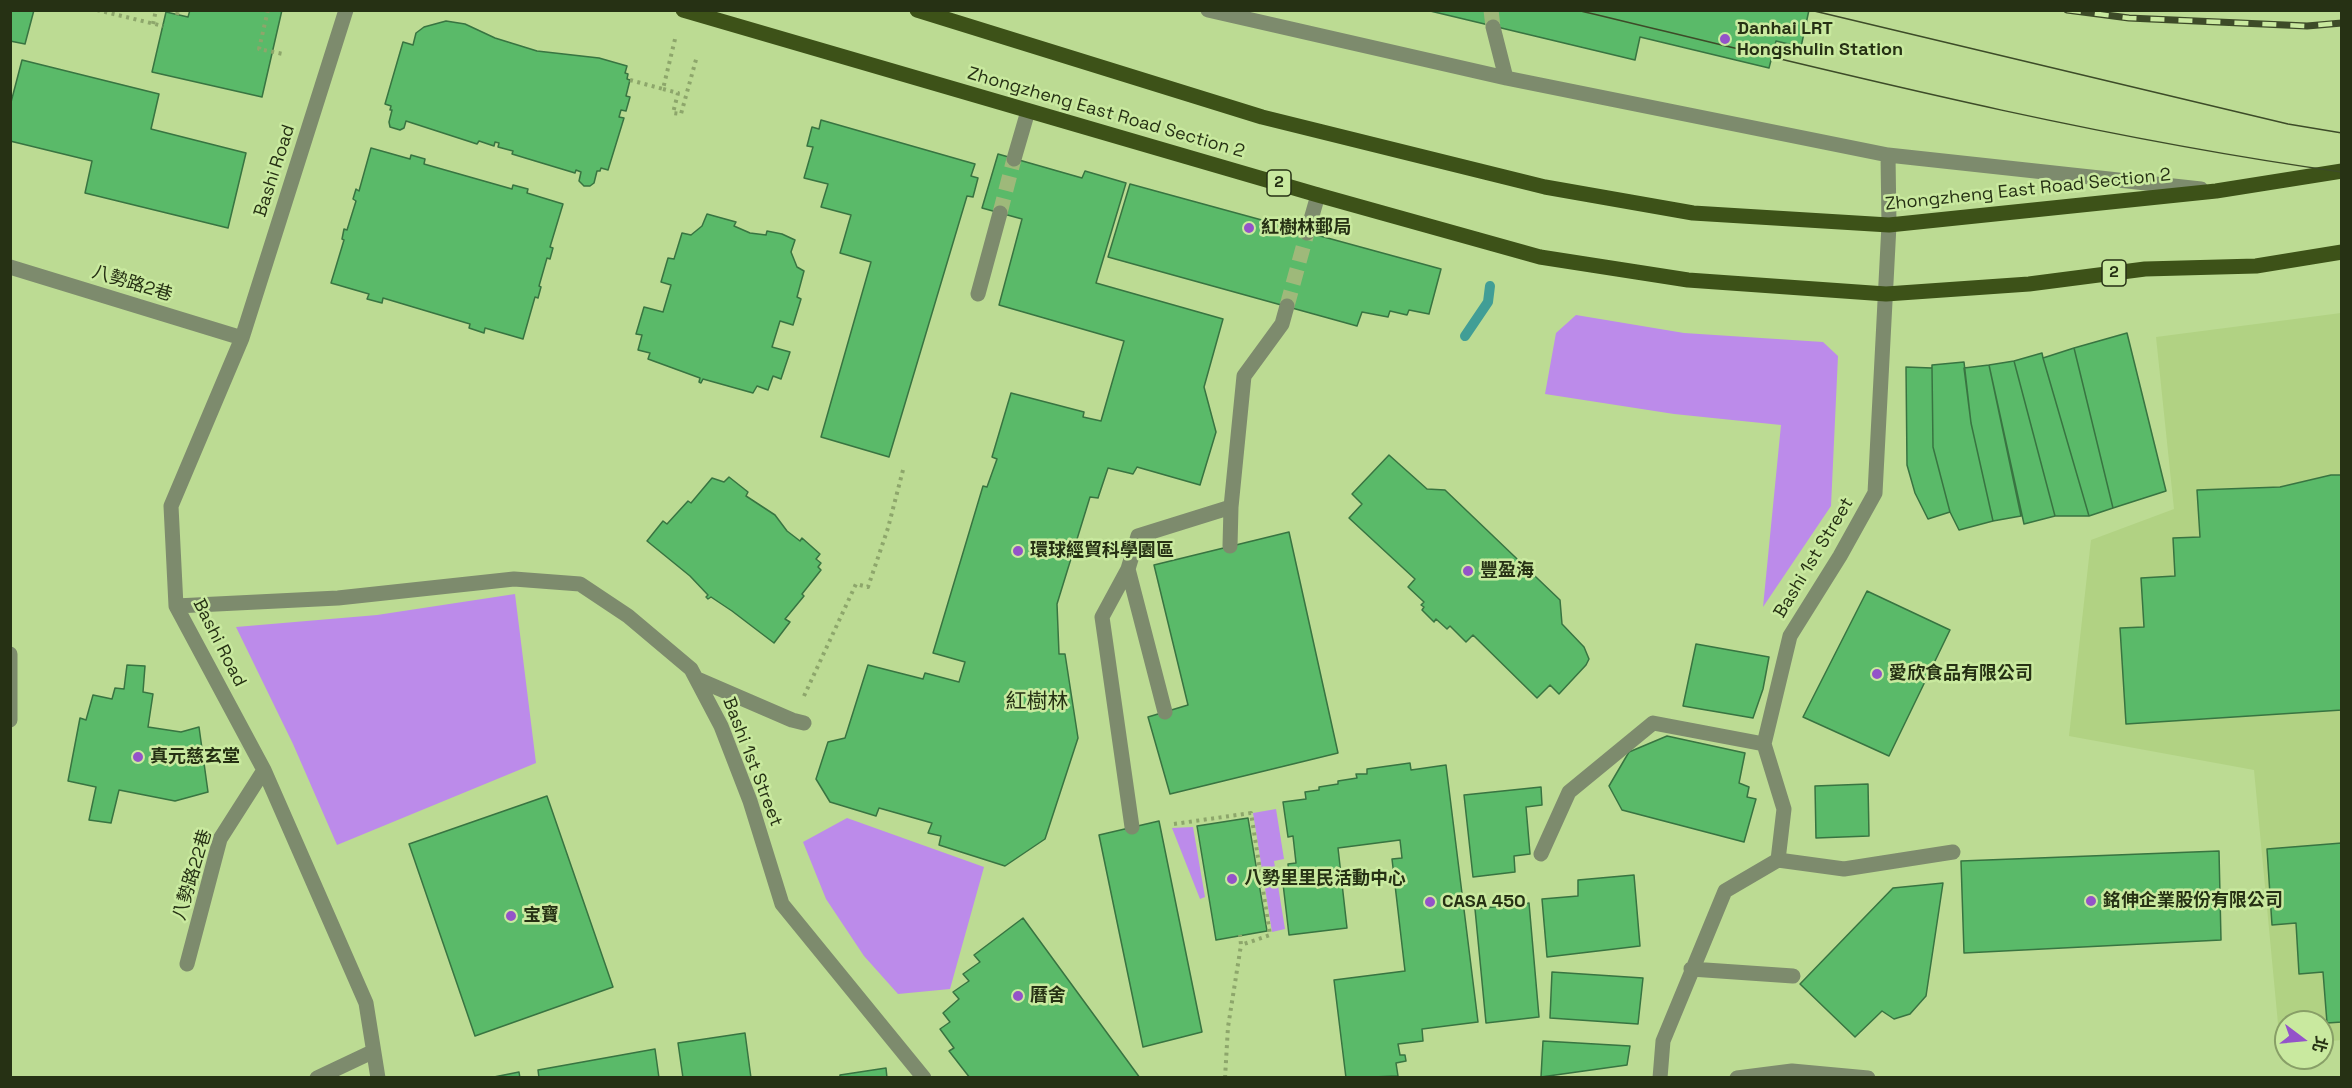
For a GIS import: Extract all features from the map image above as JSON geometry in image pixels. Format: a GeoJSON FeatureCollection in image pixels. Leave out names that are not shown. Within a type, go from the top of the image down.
{"type":"FeatureCollection","features":[{"type":"Feature","properties":{"kind":"main road","name":"Zhongzheng East Road Section 2"},"geometry":{"type":"LineString","coordinates":[[683,10],[1317,195],[1540,257],[1688,280],[1886,294],[2011,286],[2145,269],[2256,266],[2342,252]]}},
{"type":"Feature","properties":{"kind":"main road","name":"Zhongzheng East Road Section 2"},"geometry":{"type":"LineString","coordinates":[[917,10],[1262,117],[1545,187],[1693,213],[1889,225],[2216,190],[2342,171]]}},
{"type":"Feature","properties":{"kind":"street","name":"Bashi Road"},"geometry":{"type":"LineString","coordinates":[[346,10],[242,338],[171,506],[176,606],[264,770],[366,1003],[372,1052],[378,1077]]}},
{"type":"Feature","properties":{"kind":"street"},"geometry":{"type":"LineString","coordinates":[[1208,10],[1506,78],[1888,155],[2216,190]]}},
{"type":"Feature","properties":{"kind":"street"},"geometry":{"type":"LineString","coordinates":[[1493,27],[1506,78]]}},
{"type":"Feature","properties":{"kind":"street"},"geometry":{"type":"LineString","coordinates":[[1014,159],[1028,111]]}},
{"type":"Feature","properties":{"kind":"street","name":"Bashi 1st Street"},"geometry":{"type":"LineString","coordinates":[[1764,744],[1790,636],[1840,556],[1875,493],[1889,225],[1888,155]]}},
{"type":"Feature","properties":{"kind":"street"},"geometry":{"type":"LineString","coordinates":[[1307,233],[1317,195]]}},
{"type":"Feature","properties":{"kind":"street"},"geometry":{"type":"LineString","coordinates":[[978,294],[999,213]]}},
{"type":"Feature","properties":{"kind":"street","name":"八勢路2巷"},"geometry":{"type":"LineString","coordinates":[[10,267],[242,338]]}},
{"type":"Feature","properties":{"kind":"street"},"geometry":{"type":"LineString","coordinates":[[1230,546],[1231,507],[1244,376],[1282,324],[1287,306]]}},
{"type":"Feature","properties":{"kind":"street"},"geometry":{"type":"LineString","coordinates":[[1132,827],[1102,617],[1128,569],[1138,536],[1231,507]]}},
{"type":"Feature","properties":{"kind":"street"},"geometry":{"type":"LineString","coordinates":[[1128,569],[1166,712]]}},
{"type":"Feature","properties":{"kind":"street","name":"Bashi 1st Street"},"geometry":{"type":"LineString","coordinates":[[176,606],[338,598],[514,579],[580,584],[628,616],[691,669],[722,726],[750,801],[782,904],[837,969],[918,1076]]}},
{"type":"Feature","properties":{"kind":"street"},"geometry":{"type":"LineString","coordinates":[[10,654],[10,720]]}},
{"type":"Feature","properties":{"kind":"street"},"geometry":{"type":"LineString","coordinates":[[697,680],[798,722]]}},
{"type":"Feature","properties":{"kind":"street"},"geometry":{"type":"LineString","coordinates":[[1541,854],[1569,792],[1653,723],[1764,744],[1784,809],[1778,860]]}},
{"type":"Feature","properties":{"kind":"street","name":"八勢路22巷"},"geometry":{"type":"LineString","coordinates":[[187,964],[220,839],[264,770]]}},
{"type":"Feature","properties":{"kind":"street"},"geometry":{"type":"LineString","coordinates":[[1660,1077],[1663,1041],[1725,891],[1778,860],[1844,869],[1953,852]]}},
{"type":"Feature","properties":{"kind":"street"},"geometry":{"type":"LineString","coordinates":[[1691,969],[1793,976]]}},
{"type":"Feature","properties":{"kind":"street"},"geometry":{"type":"LineString","coordinates":[[317,1077],[372,1052]]}},
{"type":"Feature","properties":{"kind":"street"},"geometry":{"type":"LineString","coordinates":[[1737,1077],[1792,1071],[1868,1077]]}},
{"type":"Feature","properties":{"kind":"path"},"geometry":{"type":"LineString","coordinates":[[97,10],[163,26]]}},
{"type":"Feature","properties":{"kind":"path"},"geometry":{"type":"LineString","coordinates":[[153,24],[156,10]]}},
{"type":"Feature","properties":{"kind":"path"},"geometry":{"type":"LineString","coordinates":[[268,10],[259,49],[283,54]]}},
{"type":"Feature","properties":{"kind":"path"},"geometry":{"type":"LineString","coordinates":[[663,88],[676,33]]}},
{"type":"Feature","properties":{"kind":"path"},"geometry":{"type":"LineString","coordinates":[[630,80],[678,93],[673,113],[681,114],[697,56]]}},
{"type":"Feature","properties":{"kind":"path"},"geometry":{"type":"LineString","coordinates":[[798,722],[856,584],[868,586],[888,528],[903,470]]}},
{"type":"Feature","properties":{"kind":"path"},"geometry":{"type":"LineString","coordinates":[[1173,824],[1251,813],[1270,935],[1241,945]]}},
{"type":"Feature","properties":{"kind":"path"},"geometry":{"type":"LineString","coordinates":[[1225,1077],[1228,1027],[1241,945],[1240,935]]}},
{"type":"Feature","properties":{"kind":"shaded area"},"geometry":{"type":"Polygon","coordinates":[[[2341,313],[2341,1040],[2334,1041],[2334,1010],[2277,1010],[2254,770],[2069,736],[2091,540],[2174,509],[2156,337],[2341,313]]]}},
{"type":"Feature","properties":{"kind":"shaded area"},"geometry":{"type":"Polygon","coordinates":[[[1576,315],[1684,333],[1823,342],[1838,356],[1831,506],[1763,607],[1781,425],[1674,414],[1545,394],[1556,333],[1576,315]]]}},
{"type":"Feature","properties":{"kind":"shaded area"},"geometry":{"type":"Polygon","coordinates":[[[515,594],[536,763],[337,845],[293,744],[236,627],[377,615],[515,594]]]}},
{"type":"Feature","properties":{"kind":"shaded area"},"geometry":{"type":"Polygon","coordinates":[[[1276,809],[1284,859],[1274,861],[1285,929],[1272,932],[1253,813],[1276,809]]]}},
{"type":"Feature","properties":{"kind":"shaded area"},"geometry":{"type":"Polygon","coordinates":[[[847,818],[984,867],[950,989],[898,994],[864,956],[826,899],[803,842],[847,818]]]}},
{"type":"Feature","properties":{"kind":"shaded area"},"geometry":{"type":"Polygon","coordinates":[[[1193,827],[1205,897],[1200,899],[1172,828],[1193,827]]]}},
{"type":"Feature","properties":{"kind":"building"},"geometry":{"type":"Polygon","coordinates":[[[10,10],[34,10],[25,44],[10,41],[10,10]]]}},
{"type":"Feature","properties":{"kind":"building"},"geometry":{"type":"Polygon","coordinates":[[[190,10],[282,10],[262,97],[152,72],[166,12],[188,17],[190,10]]]}},
{"type":"Feature","properties":{"kind":"building","name":"Danhai LRT Hongshulin Station"},"geometry":{"type":"Polygon","coordinates":[[[1426,10],[1809,10],[1801,47],[1776,41],[1769,68],[1640,37],[1635,60],[1426,10]]]}},
{"type":"Feature","properties":{"kind":"building"},"geometry":{"type":"Polygon","coordinates":[[[446,21],[465,24],[495,38],[537,51],[599,58],[627,66],[625,73],[628,74],[627,79],[630,80],[626,96],[630,97],[626,111],[621,110],[619,117],[624,118],[608,170],[601,168],[597,171],[594,183],[584,186],[579,181],[581,172],[576,170],[575,173],[512,154],[513,151],[498,147],[499,143],[495,142],[494,146],[479,141],[477,144],[406,121],[404,128],[400,130],[390,127],[392,110],[390,110],[391,106],[385,104],[403,42],[413,45],[416,33],[424,27],[446,21]]]}},
{"type":"Feature","properties":{"kind":"building"},"geometry":{"type":"Polygon","coordinates":[[[22,60],[159,94],[151,129],[246,153],[228,228],[85,193],[92,161],[10,141],[10,106],[22,60]]]}},
{"type":"Feature","properties":{"kind":"building"},"geometry":{"type":"Polygon","coordinates":[[[821,120],[975,164],[971,176],[978,178],[973,197],[967,196],[889,457],[821,437],[871,262],[840,253],[851,215],[821,207],[828,184],[804,178],[813,147],[807,146],[812,127],[819,129],[821,120]]]}},
{"type":"Feature","properties":{"kind":"building"},"geometry":{"type":"Polygon","coordinates":[[[371,148],[410,159],[411,155],[425,159],[424,164],[512,189],[513,185],[528,189],[527,193],[563,204],[550,247],[553,248],[550,259],[547,258],[538,298],[535,297],[523,339],[485,328],[484,333],[469,328],[470,324],[383,298],[382,303],[367,299],[369,294],[331,283],[344,240],[342,239],[344,229],[347,230],[356,201],[353,199],[356,189],[359,191],[371,148]]]}},
{"type":"Feature","properties":{"kind":"building","name":"環球經貿科學園區"},"geometry":{"type":"Polygon","coordinates":[[[998,154],[1082,178],[1085,171],[1126,183],[1096,283],[1223,319],[1204,387],[1216,432],[1200,485],[1137,467],[1133,474],[1108,468],[1098,498],[1090,497],[1057,604],[1059,654],[1065,654],[1078,738],[1045,839],[1005,866],[939,845],[941,836],[928,833],[932,823],[879,808],[876,816],[830,802],[816,779],[828,742],[845,738],[868,665],[923,679],[925,673],[959,682],[965,662],[933,653],[983,486],[987,487],[997,459],[992,457],[1011,393],[1084,412],[1083,417],[1101,421],[1124,341],[999,305],[1022,219],[982,208],[998,154]]]}},
{"type":"Feature","properties":{"kind":"building"},"geometry":{"type":"Polygon","coordinates":[[[1130,184],[1441,269],[1429,314],[1409,310],[1407,315],[1390,311],[1388,317],[1362,312],[1357,326],[1108,257],[1130,184]]]}},
{"type":"Feature","properties":{"kind":"building"},"geometry":{"type":"Polygon","coordinates":[[[707,214],[736,222],[734,226],[750,233],[766,235],[767,231],[795,240],[791,252],[797,267],[804,271],[797,297],[801,299],[793,325],[780,321],[772,347],[790,352],[781,379],[773,376],[768,390],[757,386],[753,393],[703,379],[701,383],[700,378],[648,359],[650,353],[638,350],[642,335],[636,334],[644,307],[663,312],[671,285],[661,282],[668,258],[674,259],[682,233],[691,235],[702,226],[707,214]]]}},
{"type":"Feature","properties":{"kind":"building"},"geometry":{"type":"Polygon","coordinates":[[[2127,333],[2166,491],[2113,508],[2074,348],[2127,333]]]}},
{"type":"Feature","properties":{"kind":"building"},"geometry":{"type":"Polygon","coordinates":[[[2074,348],[2113,508],[2089,516],[2043,358],[2074,348]]]}},
{"type":"Feature","properties":{"kind":"building"},"geometry":{"type":"Polygon","coordinates":[[[2042,353],[2089,516],[2055,516],[2014,361],[2042,353]]]}},
{"type":"Feature","properties":{"kind":"building"},"geometry":{"type":"Polygon","coordinates":[[[2014,361],[2055,516],[2024,524],[1989,365],[2014,361]]]}},
{"type":"Feature","properties":{"kind":"building"},"geometry":{"type":"Polygon","coordinates":[[[1964,362],[1971,423],[1993,521],[1959,530],[1950,512],[1933,447],[1932,365],[1964,362]]]}},
{"type":"Feature","properties":{"kind":"building"},"geometry":{"type":"Polygon","coordinates":[[[1989,365],[2021,516],[1993,521],[1971,423],[1964,368],[1989,365]]]}},
{"type":"Feature","properties":{"kind":"building"},"geometry":{"type":"Polygon","coordinates":[[[1906,367],[1932,368],[1933,447],[1950,512],[1928,519],[1915,493],[1907,465],[1906,367]]]}},
{"type":"Feature","properties":{"kind":"building","name":"豐盈海"},"geometry":{"type":"Polygon","coordinates":[[[1389,455],[1427,489],[1445,490],[1560,600],[1562,624],[1584,647],[1589,659],[1559,694],[1550,685],[1537,698],[1473,635],[1466,642],[1450,626],[1447,629],[1436,619],[1434,622],[1422,610],[1424,607],[1421,605],[1424,602],[1408,587],[1415,579],[1349,518],[1362,504],[1352,494],[1389,455]]]}},
{"type":"Feature","properties":{"kind":"building"},"geometry":{"type":"Polygon","coordinates":[[[2331,475],[2342,475],[2342,710],[2126,724],[2120,628],[2144,627],[2141,578],[2175,576],[2173,538],[2200,537],[2197,490],[2280,487],[2331,475]]]}},
{"type":"Feature","properties":{"kind":"building"},"geometry":{"type":"Polygon","coordinates":[[[729,477],[748,492],[746,496],[775,515],[787,531],[800,541],[802,538],[820,554],[816,559],[821,563],[818,567],[821,570],[785,619],[790,622],[774,643],[711,597],[708,599],[706,597],[708,595],[690,576],[647,541],[663,521],[667,524],[688,501],[691,503],[712,478],[724,482],[729,477]]]}},
{"type":"Feature","properties":{"kind":"building"},"geometry":{"type":"Polygon","coordinates":[[[1289,532],[1338,753],[1170,794],[1148,717],[1188,705],[1154,565],[1289,532]]]}},
{"type":"Feature","properties":{"kind":"building","name":"愛欣食品有限公司"},"geometry":{"type":"Polygon","coordinates":[[[1867,591],[1950,630],[1889,756],[1803,717],[1867,591]]]}},
{"type":"Feature","properties":{"kind":"building"},"geometry":{"type":"Polygon","coordinates":[[[1696,644],[1769,657],[1763,689],[1753,718],[1683,706],[1696,644]]]}},
{"type":"Feature","properties":{"kind":"building","name":"真元慈玄堂"},"geometry":{"type":"Polygon","coordinates":[[[127,665],[145,666],[143,692],[153,694],[148,727],[181,732],[199,727],[208,792],[175,801],[119,790],[111,823],[89,820],[96,787],[68,781],[80,718],[86,720],[93,695],[112,699],[115,688],[124,689],[127,665]]]}},
{"type":"Feature","properties":{"kind":"building"},"geometry":{"type":"Polygon","coordinates":[[[1667,736],[1745,753],[1739,783],[1749,787],[1747,797],[1756,799],[1744,842],[1622,810],[1609,786],[1629,752],[1667,736]]]}},
{"type":"Feature","properties":{"kind":"building","name":"CASA 450"},"geometry":{"type":"Polygon","coordinates":[[[1410,763],[1411,770],[1446,765],[1478,1022],[1422,1029],[1423,1041],[1398,1044],[1400,1055],[1405,1055],[1406,1061],[1396,1063],[1398,1076],[1346,1078],[1334,980],[1405,971],[1392,859],[1402,858],[1400,840],[1338,848],[1347,928],[1289,935],[1282,875],[1289,875],[1288,864],[1296,863],[1293,836],[1288,837],[1283,802],[1306,799],[1305,792],[1338,784],[1338,781],[1357,778],[1356,774],[1367,774],[1367,769],[1410,763]]]}},
{"type":"Feature","properties":{"kind":"building"},"geometry":{"type":"Polygon","coordinates":[[[1868,784],[1869,836],[1816,838],[1815,786],[1868,784]]]}},
{"type":"Feature","properties":{"kind":"building"},"geometry":{"type":"Polygon","coordinates":[[[1541,787],[1542,805],[1526,807],[1530,854],[1514,856],[1515,872],[1473,877],[1464,795],[1541,787]]]}},
{"type":"Feature","properties":{"kind":"building","name":"宝寶"},"geometry":{"type":"Polygon","coordinates":[[[547,796],[613,987],[475,1036],[409,844],[547,796]]]}},
{"type":"Feature","properties":{"kind":"building","name":"八勢里里民活動中心"},"geometry":{"type":"Polygon","coordinates":[[[1248,818],[1267,931],[1216,940],[1197,826],[1248,818]]]}},
{"type":"Feature","properties":{"kind":"building"},"geometry":{"type":"Polygon","coordinates":[[[1159,821],[1202,1032],[1143,1047],[1099,835],[1159,821]]]}},
{"type":"Feature","properties":{"kind":"building"},"geometry":{"type":"Polygon","coordinates":[[[2342,843],[2342,1022],[2334,1023],[2334,1010],[2326,1010],[2323,972],[2299,974],[2296,923],[2272,925],[2267,849],[2342,843]]]}},
{"type":"Feature","properties":{"kind":"building","name":"銘伸企業股份有限公司"},"geometry":{"type":"Polygon","coordinates":[[[2219,851],[2221,940],[1964,953],[1961,861],[2219,851]]]}},
{"type":"Feature","properties":{"kind":"building"},"geometry":{"type":"Polygon","coordinates":[[[1634,875],[1640,946],[1547,957],[1542,899],[1578,896],[1578,880],[1634,875]]]}},
{"type":"Feature","properties":{"kind":"building"},"geometry":{"type":"Polygon","coordinates":[[[1943,883],[1926,996],[1910,1014],[1894,1019],[1882,1011],[1855,1037],[1800,984],[1893,888],[1943,883]]]}},
{"type":"Feature","properties":{"kind":"building"},"geometry":{"type":"Polygon","coordinates":[[[1529,903],[1539,1017],[1486,1023],[1475,909],[1529,903]]]}},
{"type":"Feature","properties":{"kind":"building","name":"曆舍"},"geometry":{"type":"Polygon","coordinates":[[[1023,918],[1140,1078],[970,1078],[949,1051],[954,1048],[940,1029],[950,1022],[943,1013],[959,999],[953,992],[969,981],[963,974],[980,962],[974,955],[1023,918]]]}},
{"type":"Feature","properties":{"kind":"building"},"geometry":{"type":"Polygon","coordinates":[[[1552,972],[1643,978],[1638,1024],[1550,1018],[1552,972]]]}},
{"type":"Feature","properties":{"kind":"building"},"geometry":{"type":"Polygon","coordinates":[[[745,1033],[751,1078],[683,1078],[678,1043],[745,1033]]]}},
{"type":"Feature","properties":{"kind":"building"},"geometry":{"type":"Polygon","coordinates":[[[1543,1041],[1630,1046],[1627,1065],[1541,1077],[1543,1041]]]}},
{"type":"Feature","properties":{"kind":"building"},"geometry":{"type":"Polygon","coordinates":[[[655,1049],[659,1078],[539,1078],[538,1070],[655,1049]]]}},
{"type":"Feature","properties":{"kind":"building"},"geometry":{"type":"Polygon","coordinates":[[[886,1068],[887,1078],[840,1078],[840,1075],[886,1068]]]}},
{"type":"Feature","properties":{"kind":"building"},"geometry":{"type":"Polygon","coordinates":[[[519,1072],[520,1078],[489,1078],[519,1072]]]}},
{"type":"Feature","properties":{"kind":"waterway"},"geometry":{"type":"LineString","coordinates":[[1465,336],[1488,302],[1490,286]]}},
{"type":"Feature","properties":{"kind":"tunnel"},"geometry":{"type":"LineString","coordinates":[[1491,10],[1493,27]]}},
{"type":"Feature","properties":{"kind":"tunnel"},"geometry":{"type":"LineString","coordinates":[[1000,213],[1014,159]]}},
{"type":"Feature","properties":{"kind":"tunnel"},"geometry":{"type":"LineString","coordinates":[[1287,306],[1307,233]]}},
{"type":"Feature","properties":{"kind":"tram line"},"geometry":{"type":"LineString","coordinates":[[1577,10],[1862,79],[2053,121],[2245,157],[2342,172]]}},
{"type":"Feature","properties":{"kind":"tram line"},"geometry":{"type":"LineString","coordinates":[[1810,10],[2288,124],[2342,133]]}},
{"type":"Feature","properties":{"kind":"railway"},"geometry":{"type":"LineString","coordinates":[[2067,10],[2129,18],[2307,26],[2342,23]]}},
{"type":"Feature","properties":{"kind":"place","name":"Danhai LRT Hongshulin Station"},"geometry":{"type":"Point","coordinates":[1725,39]}},
{"type":"Feature","properties":{"kind":"place","name":"紅樹林郵局"},"geometry":{"type":"Point","coordinates":[1249,228]}},
{"type":"Feature","properties":{"kind":"place","name":"環球經貿科學園區"},"geometry":{"type":"Point","coordinates":[1018,551]}},
{"type":"Feature","properties":{"kind":"place","name":"豐盈海"},"geometry":{"type":"Point","coordinates":[1468,571]}},
{"type":"Feature","properties":{"kind":"place","name":"愛欣食品有限公司"},"geometry":{"type":"Point","coordinates":[1877,674]}},
{"type":"Feature","properties":{"kind":"place","name":"真元慈玄堂"},"geometry":{"type":"Point","coordinates":[138,757]}},
{"type":"Feature","properties":{"kind":"place","name":"八勢里里民活動中心"},"geometry":{"type":"Point","coordinates":[1232,879]}},
{"type":"Feature","properties":{"kind":"place","name":"銘伸企業股份有限公司"},"geometry":{"type":"Point","coordinates":[2091,901]}},
{"type":"Feature","properties":{"kind":"place","name":"CASA 450"},"geometry":{"type":"Point","coordinates":[1430,902]}},
{"type":"Feature","properties":{"kind":"place","name":"宝寶"},"geometry":{"type":"Point","coordinates":[511,916]}},
{"type":"Feature","properties":{"kind":"place","name":"曆舍"},"geometry":{"type":"Point","coordinates":[1018,996]}},
{"type":"Feature","properties":{"kind":"district","name":"紅樹林"},"geometry":{"type":"Point","coordinates":[1037,702]}}]}
